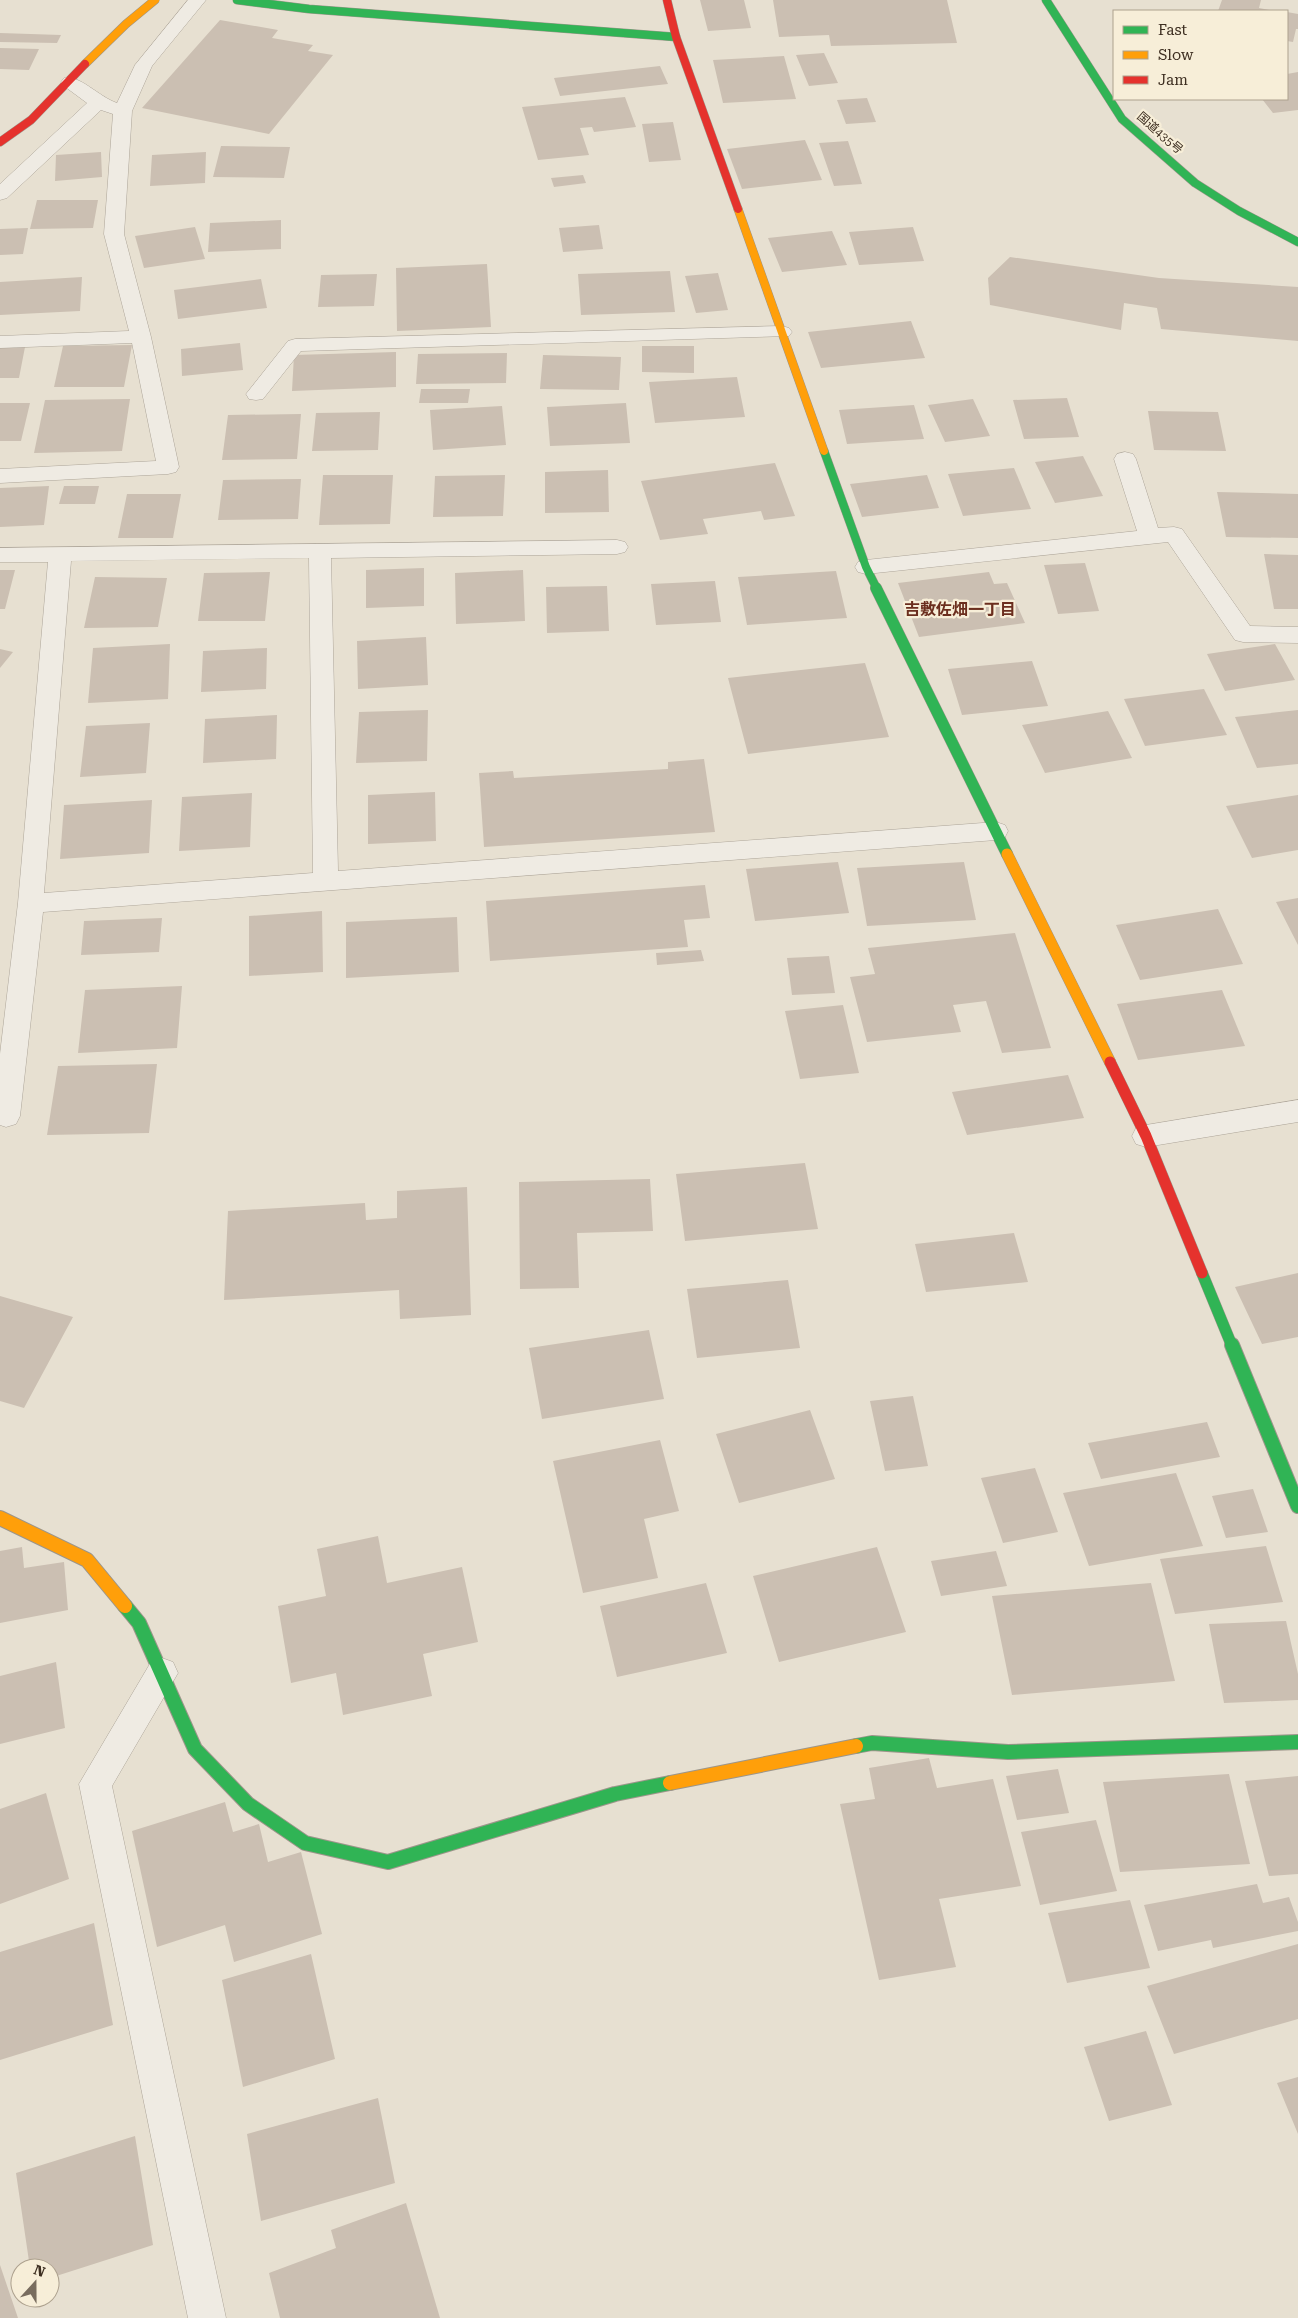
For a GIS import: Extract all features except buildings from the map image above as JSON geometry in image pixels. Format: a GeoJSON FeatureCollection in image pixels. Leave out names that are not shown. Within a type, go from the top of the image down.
{"type":"FeatureCollection","features":[{"type":"Feature","properties":{"kind":"main road"},"geometry":{"type":"LineString","coordinates":[[0,142],[29,121],[70,82],[131,17],[155,0]]}},
{"type":"Feature","properties":{"kind":"main road"},"geometry":{"type":"LineString","coordinates":[[237,0],[318,10],[676,38]]}},
{"type":"Feature","properties":{"kind":"main road"},"geometry":{"type":"LineString","coordinates":[[667,0],[676,38],[866,567],[1146,1136],[1298,1506]]}},
{"type":"Feature","properties":{"kind":"main road","name":"国道435号"},"geometry":{"type":"LineString","coordinates":[[1046,0],[1122,118],[1195,183],[1239,211],[1298,242]]}},
{"type":"Feature","properties":{"kind":"main road"},"geometry":{"type":"LineString","coordinates":[[0,1518],[18,1525],[87,1560],[139,1623],[195,1749],[248,1804],[305,1843],[388,1862],[615,1794],[872,1743],[1008,1752],[1298,1742]]}},
{"type":"Feature","properties":{"kind":"street"},"geometry":{"type":"LineString","coordinates":[[0,476],[168,467],[141,337],[114,234],[123,111],[144,65],[197,0]]}},
{"type":"Feature","properties":{"kind":"street"},"geometry":{"type":"LineString","coordinates":[[70,82],[98,102],[123,111]]}},
{"type":"Feature","properties":{"kind":"street"},"geometry":{"type":"LineString","coordinates":[[0,194],[98,102]]}},
{"type":"Feature","properties":{"kind":"street"},"geometry":{"type":"LineString","coordinates":[[256,394],[295,344],[782,332]]}},
{"type":"Feature","properties":{"kind":"street"},"geometry":{"type":"LineString","coordinates":[[0,342],[141,337]]}},
{"type":"Feature","properties":{"kind":"street"},"geometry":{"type":"LineString","coordinates":[[1125,459],[1150,537]]}},
{"type":"Feature","properties":{"kind":"street"},"geometry":{"type":"LineString","coordinates":[[866,567],[1174,534],[1243,634],[1298,635]]}},
{"type":"Feature","properties":{"kind":"street"},"geometry":{"type":"LineString","coordinates":[[0,555],[617,547]]}},
{"type":"Feature","properties":{"kind":"street"},"geometry":{"type":"LineString","coordinates":[[320,551],[326,880]]}},
{"type":"Feature","properties":{"kind":"street"},"geometry":{"type":"LineString","coordinates":[[6,1116],[30,902],[60,554]]}},
{"type":"Feature","properties":{"kind":"street"},"geometry":{"type":"LineString","coordinates":[[30,902],[996,831]]}},
{"type":"Feature","properties":{"kind":"street"},"geometry":{"type":"LineString","coordinates":[[1146,1136],[1298,1111]]}},
{"type":"Feature","properties":{"kind":"street"},"geometry":{"type":"LineString","coordinates":[[162,1673],[95,1784],[207,2318]]}},
{"type":"Feature","properties":{"kind":"traffic: fast"},"geometry":{"type":"LineString","coordinates":[[237,0],[309,9],[676,37]]}},
{"type":"Feature","properties":{"kind":"traffic: fast"},"geometry":{"type":"LineString","coordinates":[[1046,0],[1122,119],[1195,183],[1239,211],[1298,242]]}},
{"type":"Feature","properties":{"kind":"traffic: fast"},"geometry":{"type":"LineString","coordinates":[[824,451],[866,567],[1007,854]]}},
{"type":"Feature","properties":{"kind":"traffic: fast"},"geometry":{"type":"LineString","coordinates":[[1202,1273],[1298,1506]]}},
{"type":"Feature","properties":{"kind":"traffic: fast"},"geometry":{"type":"LineString","coordinates":[[125,1606],[139,1623],[195,1749],[248,1804],[305,1843],[388,1862],[615,1794],[670,1783]]}},
{"type":"Feature","properties":{"kind":"traffic: fast"},"geometry":{"type":"LineString","coordinates":[[856,1746],[872,1743],[1008,1752],[1298,1742]]}},
{"type":"Feature","properties":{"kind":"traffic: slow"},"geometry":{"type":"LineString","coordinates":[[85,64],[126,24],[155,0]]}},
{"type":"Feature","properties":{"kind":"traffic: slow"},"geometry":{"type":"LineString","coordinates":[[738,209],[824,451]]}},
{"type":"Feature","properties":{"kind":"traffic: slow"},"geometry":{"type":"LineString","coordinates":[[1007,854],[1110,1062]]}},
{"type":"Feature","properties":{"kind":"traffic: slow"},"geometry":{"type":"LineString","coordinates":[[0,1518],[87,1560],[125,1606]]}},
{"type":"Feature","properties":{"kind":"traffic: slow"},"geometry":{"type":"LineString","coordinates":[[670,1783],[856,1746]]}},
{"type":"Feature","properties":{"kind":"traffic: jam"},"geometry":{"type":"LineString","coordinates":[[667,0],[676,37],[738,209]]}},
{"type":"Feature","properties":{"kind":"traffic: jam"},"geometry":{"type":"LineString","coordinates":[[0,142],[31,120],[85,64]]}},
{"type":"Feature","properties":{"kind":"traffic: jam"},"geometry":{"type":"LineString","coordinates":[[1110,1062],[1146,1136],[1202,1273]]}},
{"type":"Feature","properties":{"kind":"district","name":"吉敷佐畑一丁目"},"geometry":{"type":"Point","coordinates":[960,609]}}]}
